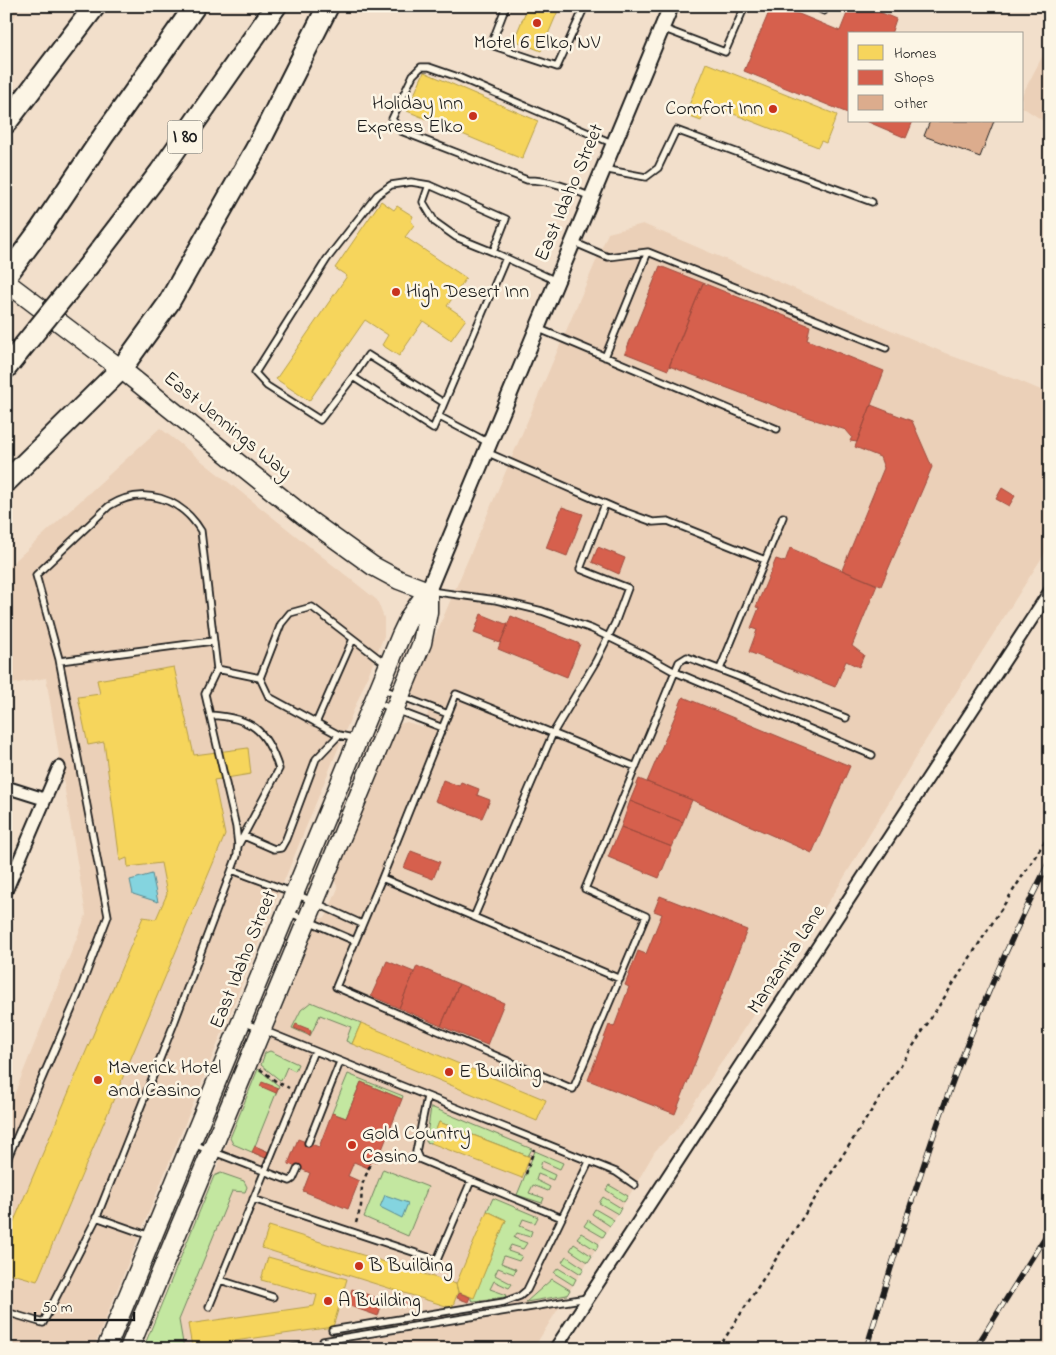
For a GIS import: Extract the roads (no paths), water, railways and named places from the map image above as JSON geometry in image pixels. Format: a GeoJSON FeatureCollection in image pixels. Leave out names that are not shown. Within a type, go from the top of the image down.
{"type":"FeatureCollection","features":[{"type":"Feature","properties":{"kind":"highway"},"geometry":{"type":"LineString","coordinates":[[6,123],[95,6]]}},
{"type":"Feature","properties":{"kind":"highway"},"geometry":{"type":"LineString","coordinates":[[6,276],[195,6]]}},
{"type":"Feature","properties":{"kind":"highway","name":"I 80"},"geometry":{"type":"LineString","coordinates":[[12,360],[89,265],[160,172],[276,6]]}},
{"type":"Feature","properties":{"kind":"highway"},"geometry":{"type":"LineString","coordinates":[[6,482],[121,369],[168,304],[246,167],[328,6]]}},
{"type":"Feature","properties":{"kind":"main road","name":"East Jennings Way"},"geometry":{"type":"LineString","coordinates":[[6,282],[121,369],[309,520],[373,566],[399,580],[428,591]]}},
{"type":"Feature","properties":{"kind":"main road","name":"East Idaho Street"},"geometry":{"type":"LineString","coordinates":[[106,1349],[405,625],[428,591]]}},
{"type":"Feature","properties":{"kind":"main road","name":"East Idaho Street"},"geometry":{"type":"LineString","coordinates":[[129,1349],[422,643],[428,612],[428,591]]}},
{"type":"Feature","properties":{"kind":"street","name":"East Idaho Street"},"geometry":{"type":"LineString","coordinates":[[428,591],[671,6]]}},
{"type":"Feature","properties":{"kind":"street","name":"Manzanita Lane"},"geometry":{"type":"LineString","coordinates":[[555,1349],[1050,591]]}},
{"type":"Feature","properties":{"kind":"street"},"geometry":{"type":"LineString","coordinates":[[6,891],[59,767]]}},
{"type":"Feature","properties":{"kind":"street"},"geometry":{"type":"LineString","coordinates":[[6,787],[44,799]]}},
{"type":"Feature","properties":{"kind":"lane"},"geometry":{"type":"LineString","coordinates":[[506,6],[491,45],[558,67],[585,6]]}},
{"type":"Feature","properties":{"kind":"lane"},"geometry":{"type":"LineString","coordinates":[[662,28],[725,52],[745,6]]}},
{"type":"Feature","properties":{"kind":"lane"},"geometry":{"type":"LineString","coordinates":[[813,6],[824,10],[826,6]]}},
{"type":"Feature","properties":{"kind":"lane"},"geometry":{"type":"LineString","coordinates":[[591,197],[542,180],[526,180],[402,131],[392,119],[413,75],[421,67],[429,67],[614,144]]}},
{"type":"Feature","properties":{"kind":"lane"},"geometry":{"type":"LineString","coordinates":[[603,169],[646,177],[658,168],[676,130],[872,202]]}},
{"type":"Feature","properties":{"kind":"lane"},"geometry":{"type":"LineString","coordinates":[[444,403],[368,356],[320,420],[267,386],[255,373],[327,259],[377,194],[391,185],[411,182],[429,185],[506,219],[493,252]]}},
{"type":"Feature","properties":{"kind":"lane"},"geometry":{"type":"LineString","coordinates":[[429,185],[423,202],[435,222],[456,237],[556,281]]}},
{"type":"Feature","properties":{"kind":"lane"},"geometry":{"type":"LineString","coordinates":[[572,242],[608,257],[648,252],[886,348]]}},
{"type":"Feature","properties":{"kind":"lane"},"geometry":{"type":"LineString","coordinates":[[605,357],[648,252]]}},
{"type":"Feature","properties":{"kind":"lane"},"geometry":{"type":"LineString","coordinates":[[353,378],[433,429],[506,258]]}},
{"type":"Feature","properties":{"kind":"lane"},"geometry":{"type":"LineString","coordinates":[[537,328],[777,429]]}},
{"type":"Feature","properties":{"kind":"lane"},"geometry":{"type":"LineString","coordinates":[[438,416],[488,448],[605,504],[653,522],[668,521],[765,560]]}},
{"type":"Feature","properties":{"kind":"lane"},"geometry":{"type":"LineString","coordinates":[[6,1162],[78,995],[108,916],[60,661],[36,575],[110,506],[119,500],[137,495],[159,498],[184,510],[201,531],[216,669],[205,694],[236,827],[237,856],[173,1026],[96,1217],[43,1323],[6,1312]]}},
{"type":"Feature","properties":{"kind":"lane"},"geometry":{"type":"LineString","coordinates":[[474,917],[554,734],[608,637],[628,588],[580,570],[605,504]]}},
{"type":"Feature","properties":{"kind":"lane"},"geometry":{"type":"LineString","coordinates":[[720,669],[783,517]]}},
{"type":"Feature","properties":{"kind":"lane"},"geometry":{"type":"LineString","coordinates":[[428,591],[482,597],[542,611],[592,629],[642,653],[675,672],[872,755]]}},
{"type":"Feature","properties":{"kind":"lane"},"geometry":{"type":"LineString","coordinates":[[358,739],[339,735],[270,697],[260,678],[281,624],[290,613],[312,607],[388,666]]}},
{"type":"Feature","properties":{"kind":"lane"},"geometry":{"type":"LineString","coordinates":[[316,723],[354,639]]}},
{"type":"Feature","properties":{"kind":"lane"},"geometry":{"type":"LineString","coordinates":[[60,661],[213,641]]}},
{"type":"Feature","properties":{"kind":"lane"},"geometry":{"type":"LineString","coordinates":[[636,767],[456,694],[336,987],[573,1089],[646,916],[585,888],[636,767],[679,662],[687,656],[846,718]]}},
{"type":"Feature","properties":{"kind":"lane"},"geometry":{"type":"LineString","coordinates":[[216,669],[260,678]]}},
{"type":"Feature","properties":{"kind":"lane"},"geometry":{"type":"LineString","coordinates":[[376,694],[397,702],[448,714]]}},
{"type":"Feature","properties":{"kind":"lane"},"geometry":{"type":"LineString","coordinates":[[376,694],[397,702],[442,728]]}},
{"type":"Feature","properties":{"kind":"lane"},"geometry":{"type":"LineString","coordinates":[[210,715],[237,719],[252,724],[270,744],[279,769],[238,846]]}},
{"type":"Feature","properties":{"kind":"lane"},"geometry":{"type":"LineString","coordinates":[[244,836],[274,849],[281,848],[316,759],[339,735]]}},
{"type":"Feature","properties":{"kind":"lane"},"geometry":{"type":"LineString","coordinates":[[232,870],[294,893],[362,924]]}},
{"type":"Feature","properties":{"kind":"lane"},"geometry":{"type":"LineString","coordinates":[[382,878],[620,979]]}},
{"type":"Feature","properties":{"kind":"lane"},"geometry":{"type":"LineString","coordinates":[[286,912],[355,941]]}},
{"type":"Feature","properties":{"kind":"lane"},"geometry":{"type":"LineString","coordinates":[[241,1022],[620,1174],[635,1185]]}},
{"type":"Feature","properties":{"kind":"lane"},"geometry":{"type":"LineString","coordinates":[[209,1307],[314,1051]]}},
{"type":"Feature","properties":{"kind":"lane"},"geometry":{"type":"LineString","coordinates":[[308,1143],[340,1062]]}},
{"type":"Feature","properties":{"kind":"lane"},"geometry":{"type":"LineString","coordinates":[[427,1096],[416,1152],[417,1157],[562,1218]]}},
{"type":"Feature","properties":{"kind":"lane"},"geometry":{"type":"LineString","coordinates":[[191,1143],[290,1181],[293,1179],[298,1168]]}},
{"type":"Feature","properties":{"kind":"lane"},"geometry":{"type":"LineString","coordinates":[[332,1330],[515,1298],[527,1290],[589,1162]]}},
{"type":"Feature","properties":{"kind":"lane"},"geometry":{"type":"LineString","coordinates":[[253,1199],[437,1260],[471,1181]]}},
{"type":"Feature","properties":{"kind":"lane"},"geometry":{"type":"LineString","coordinates":[[96,1217],[152,1236]]}},
{"type":"Feature","properties":{"kind":"lane"},"geometry":{"type":"LineString","coordinates":[[220,1280],[273,1297]]}},
{"type":"Feature","properties":{"kind":"lane"},"geometry":{"type":"LineString","coordinates":[[323,1341],[588,1298]]}},
{"type":"Feature","properties":{"kind":"lane"},"geometry":{"type":"LineString","coordinates":[[286,1349],[304,1346],[304,1349]]}},
{"type":"Feature","properties":{"kind":"water"},"geometry":{"type":"Polygon","coordinates":[[[152,874],[158,902],[133,894],[130,880],[152,874]]]}},
{"type":"Feature","properties":{"kind":"water"},"geometry":{"type":"Polygon","coordinates":[[[385,1195],[408,1203],[402,1218],[380,1207],[385,1195]]]}},
{"type":"Feature","properties":{"kind":"railway"},"geometry":{"type":"LineString","coordinates":[[866,1349],[919,1179],[954,1078],[999,968],[1050,860]]}},
{"type":"Feature","properties":{"kind":"railway"},"geometry":{"type":"LineString","coordinates":[[975,1349],[1050,1229]]}},
{"type":"Feature","properties":{"kind":"place","name":"Motel 6 Elko, NV"},"geometry":{"type":"Point","coordinates":[537,23]}},
{"type":"Feature","properties":{"kind":"place","name":"Comfort Inn"},"geometry":{"type":"Point","coordinates":[773,109]}},
{"type":"Feature","properties":{"kind":"place","name":"Holiday Inn Express Elko"},"geometry":{"type":"Point","coordinates":[473,116]}},
{"type":"Feature","properties":{"kind":"place","name":"High Desert Inn"},"geometry":{"type":"Point","coordinates":[396,292]}},
{"type":"Feature","properties":{"kind":"place","name":"E Building"},"geometry":{"type":"Point","coordinates":[449,1072]}},
{"type":"Feature","properties":{"kind":"place","name":"Maverick Hotel and Casino"},"geometry":{"type":"Point","coordinates":[98,1080]}},
{"type":"Feature","properties":{"kind":"place","name":"Gold Country Casino"},"geometry":{"type":"Point","coordinates":[352,1145]}},
{"type":"Feature","properties":{"kind":"place","name":"B Building"},"geometry":{"type":"Point","coordinates":[359,1266]}},
{"type":"Feature","properties":{"kind":"place","name":"A Building"},"geometry":{"type":"Point","coordinates":[328,1301]}}]}
